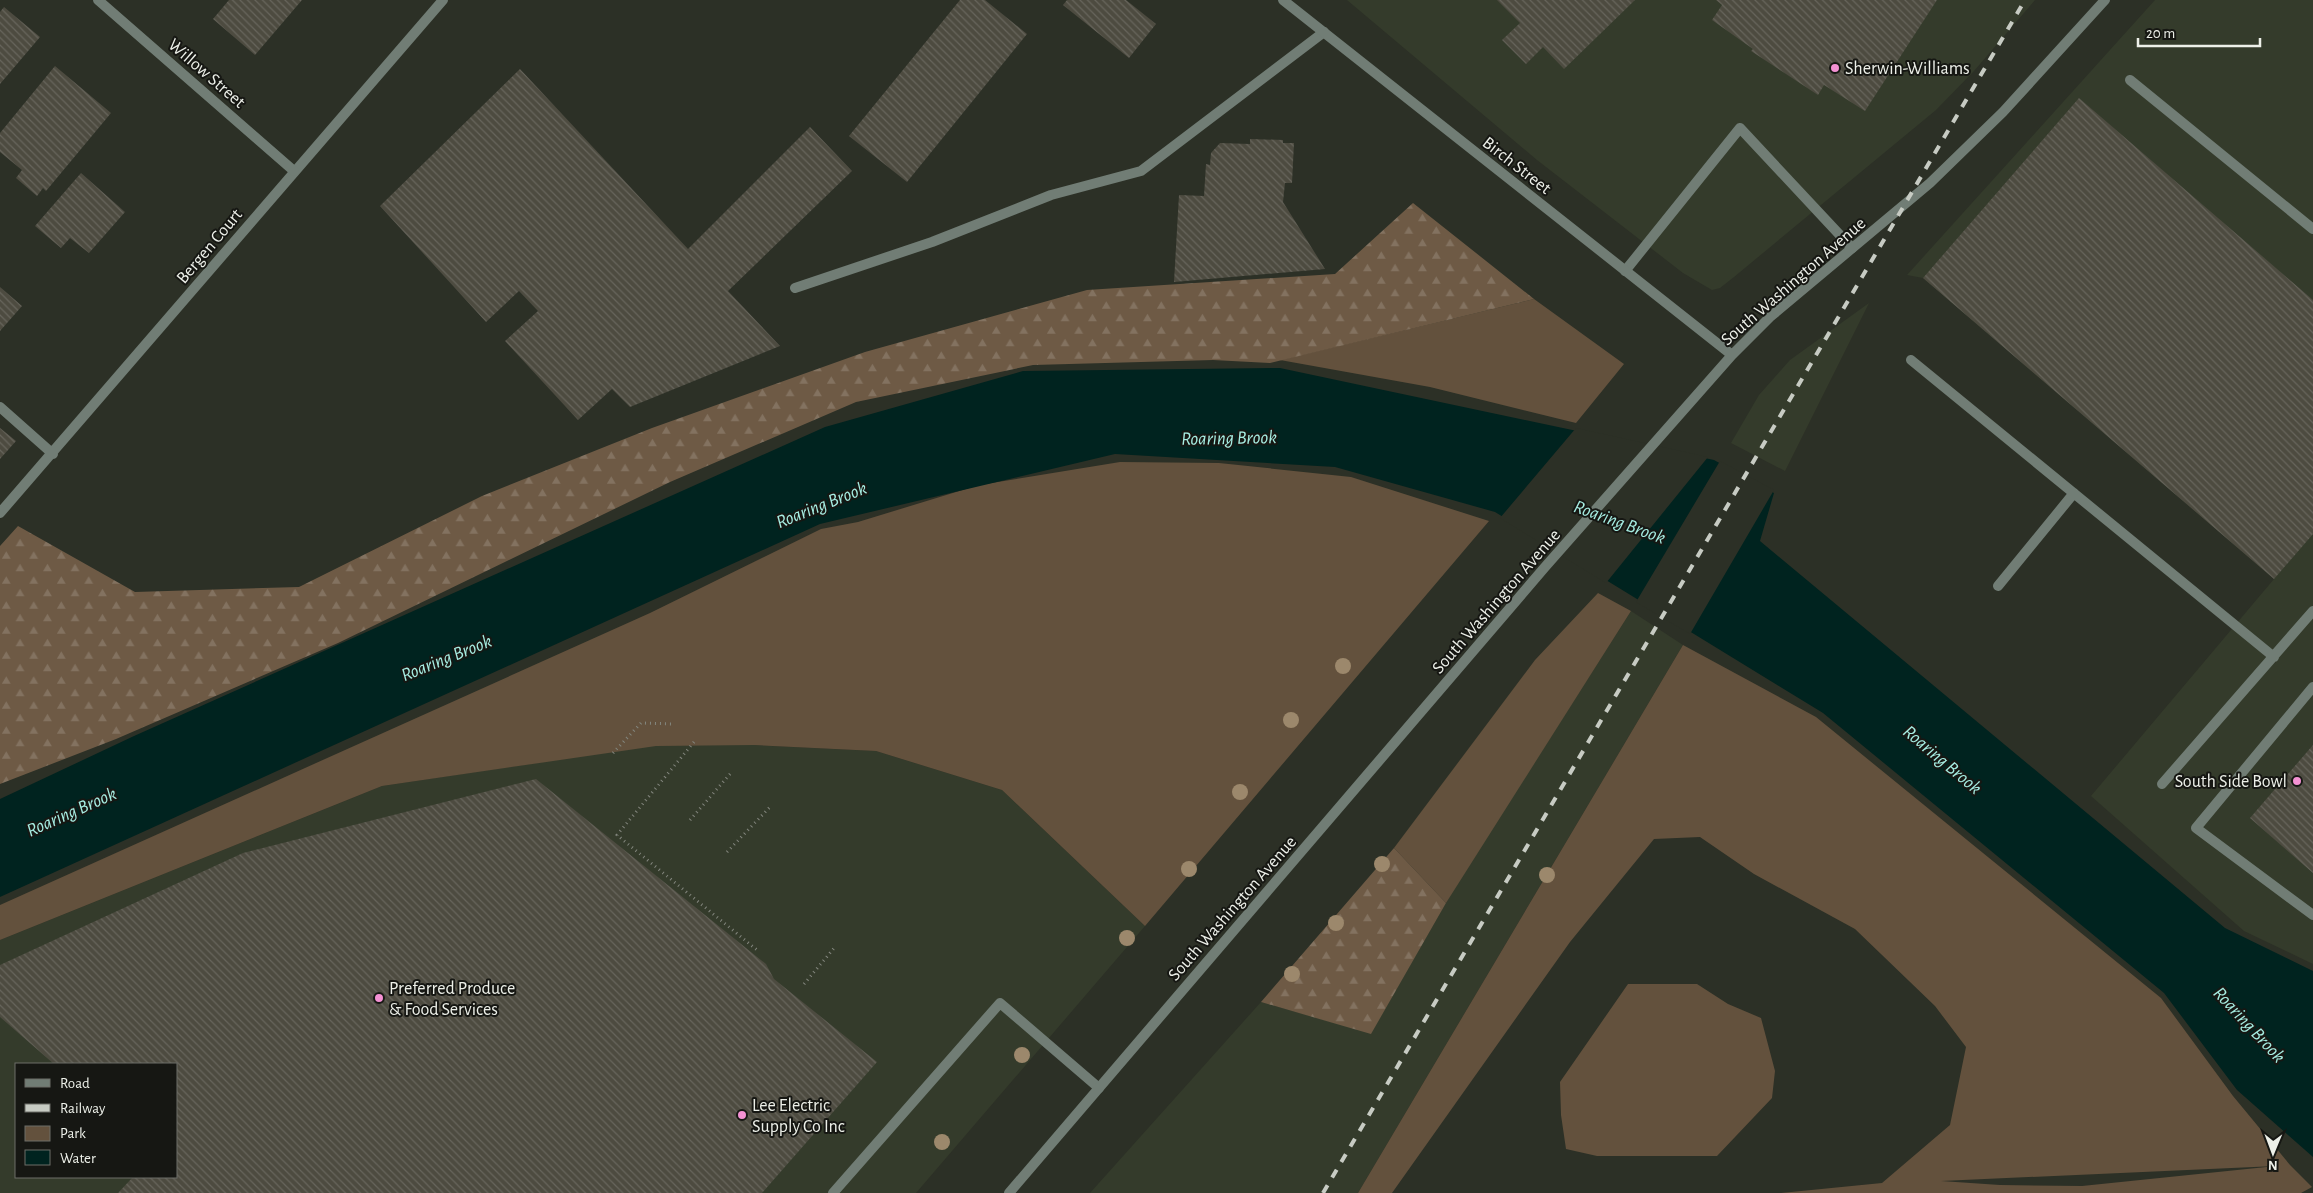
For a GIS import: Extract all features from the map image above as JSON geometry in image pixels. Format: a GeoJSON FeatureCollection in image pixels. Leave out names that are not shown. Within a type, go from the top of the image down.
{"type":"FeatureCollection","features":[{"type":"Feature","properties":{"kind":"street","name":"Willow Street"},"geometry":{"type":"LineString","coordinates":[[98,0],[294,171]]}},
{"type":"Feature","properties":{"kind":"street","name":"Bergen Court"},"geometry":{"type":"LineString","coordinates":[[0,513],[53,454],[294,171],[443,0]]}},
{"type":"Feature","properties":{"kind":"street","name":"Birch Street"},"geometry":{"type":"LineString","coordinates":[[1283,0],[1732,355]]}},
{"type":"Feature","properties":{"kind":"street","name":"South Washington Avenue"},"geometry":{"type":"LineString","coordinates":[[1009,1193],[1546,567],[1732,355],[1770,317],[1930,183],[2003,112],[2105,0]]}},
{"type":"Feature","properties":{"kind":"street"},"geometry":{"type":"LineString","coordinates":[[795,288],[932,242],[1051,195],[1142,171],[1324,32]]}},
{"type":"Feature","properties":{"kind":"street"},"geometry":{"type":"LineString","coordinates":[[2130,80],[2313,229]]}},
{"type":"Feature","properties":{"kind":"street"},"geometry":{"type":"LineString","coordinates":[[1625,271],[1740,128],[1852,248]]}},
{"type":"Feature","properties":{"kind":"street"},"geometry":{"type":"LineString","coordinates":[[1911,360],[2274,657]]}},
{"type":"Feature","properties":{"kind":"street"},"geometry":{"type":"LineString","coordinates":[[0,407],[53,454]]}},
{"type":"Feature","properties":{"kind":"street"},"geometry":{"type":"LineString","coordinates":[[1998,586],[2074,493]]}},
{"type":"Feature","properties":{"kind":"street"},"geometry":{"type":"LineString","coordinates":[[2162,784],[2313,611]]}},
{"type":"Feature","properties":{"kind":"street"},"geometry":{"type":"LineString","coordinates":[[2313,687],[2196,828],[2313,915]]}},
{"type":"Feature","properties":{"kind":"street"},"geometry":{"type":"LineString","coordinates":[[833,1193],[1000,1003],[1099,1088]]}},
{"type":"Feature","properties":{"kind":"path"},"geometry":{"type":"LineString","coordinates":[[613,753],[641,724],[673,724]]}},
{"type":"Feature","properties":{"kind":"path"},"geometry":{"type":"LineString","coordinates":[[694,742],[617,835],[757,950]]}},
{"type":"Feature","properties":{"kind":"path"},"geometry":{"type":"LineString","coordinates":[[690,820],[731,773]]}},
{"type":"Feature","properties":{"kind":"path"},"geometry":{"type":"LineString","coordinates":[[727,852],[770,807]]}},
{"type":"Feature","properties":{"kind":"path"},"geometry":{"type":"LineString","coordinates":[[804,984],[835,947]]}},
{"type":"Feature","properties":{"kind":"shaded area"},"geometry":{"type":"Polygon","coordinates":[[[1347,0],[2035,0],[1974,71],[1936,110],[1734,277],[1720,288],[1712,290],[1683,273],[1537,160],[1347,0]]]}},
{"type":"Feature","properties":{"kind":"shaded area"},"geometry":{"type":"Polygon","coordinates":[[[2155,0],[2313,0],[2313,964],[2244,931],[2091,796],[2274,579],[1923,278],[1907,275],[2155,0]]]}},
{"type":"Feature","properties":{"kind":"shaded area"},"geometry":{"type":"Polygon","coordinates":[[[1869,303],[1785,471],[1731,443],[1759,395],[1790,360],[1869,303]]]}},
{"type":"Feature","properties":{"kind":"shaded area"},"geometry":{"type":"Polygon","coordinates":[[[1631,611],[1683,645],[1358,1193],[1090,1193],[1261,1002],[1371,1033],[1458,882],[1631,611]]]}},
{"type":"Feature","properties":{"kind":"shaded area"},"geometry":{"type":"Polygon","coordinates":[[[656,745],[754,745],[876,751],[1002,790],[1145,926],[916,1193],[0,1193],[0,940],[382,786],[656,745]]]}},
{"type":"Feature","properties":{"kind":"green space"},"geometry":{"type":"Polygon","coordinates":[[[1413,203],[1534,299],[1270,363],[1213,360],[1033,365],[856,402],[670,482],[338,643],[116,739],[0,784],[0,546],[18,526],[135,592],[299,587],[482,496],[652,428],[865,352],[1087,290],[1335,274],[1413,203]]]}},
{"type":"Feature","properties":{"kind":"green space"},"geometry":{"type":"Polygon","coordinates":[[[1534,299],[1624,364],[1576,423],[1430,387],[1280,360],[1534,299]]]}},
{"type":"Feature","properties":{"kind":"green space"},"geometry":{"type":"Polygon","coordinates":[[[1120,462],[1219,463],[1351,477],[1489,521],[1145,926],[1002,790],[876,751],[754,745],[656,746],[382,786],[0,940],[0,905],[650,613],[821,529],[858,522],[979,485],[1120,462]]]}},
{"type":"Feature","properties":{"kind":"green space"},"geometry":{"type":"Polygon","coordinates":[[[1598,593],[1631,611],[1446,903],[1394,848],[1535,660],[1598,593]]]}},
{"type":"Feature","properties":{"kind":"green space"},"geometry":{"type":"Polygon","coordinates":[[[1683,645],[1816,717],[2161,998],[2233,1096],[2290,1165],[2312,1187],[2301,1193],[1781,1193],[1882,1183],[1950,1125],[1966,1047],[1935,1006],[1855,929],[1754,874],[1700,837],[1654,839],[1570,942],[1392,1193],[1358,1193],[1683,645]],[[2276,1166],[1941,1181],[2000,1185],[2082,1186],[2276,1166]]]}},
{"type":"Feature","properties":{"kind":"green space"},"geometry":{"type":"Polygon","coordinates":[[[1394,848],[1446,903],[1371,1034],[1261,1002],[1394,848]]]}},
{"type":"Feature","properties":{"kind":"green space"},"geometry":{"type":"Polygon","coordinates":[[[1628,984],[1697,984],[1728,1004],[1761,1018],[1775,1071],[1772,1098],[1717,1156],[1597,1156],[1566,1149],[1561,1115],[1560,1082],[1628,984]]]}},
{"type":"Feature","properties":{"kind":"water","name":"Roaring Brook"},"geometry":{"type":"Polygon","coordinates":[[[1280,368],[1714,460],[1774,493],[1760,541],[2225,928],[2313,971],[2313,1157],[2237,1090],[2164,993],[1823,713],[1495,512],[1335,467],[1115,454],[820,524],[0,897],[0,799],[134,736],[825,427],[1023,371],[1280,368]]]}},
{"type":"Feature","properties":{"kind":"pier"},"geometry":{"type":"Polygon","coordinates":[[[1576,428],[1708,457],[1606,583],[1500,518],[1576,428]]]}},
{"type":"Feature","properties":{"kind":"pier"},"geometry":{"type":"Polygon","coordinates":[[[1720,461],[1774,490],[1690,634],[1636,602],[1720,461]]]}},
{"type":"Feature","properties":{"kind":"building"},"geometry":{"type":"Polygon","coordinates":[[[229,0],[302,0],[255,55],[213,19],[229,0]]]}},
{"type":"Feature","properties":{"kind":"building"},"geometry":{"type":"Polygon","coordinates":[[[960,0],[985,0],[1027,34],[907,182],[849,136],[960,0]]]}},
{"type":"Feature","properties":{"kind":"building"},"geometry":{"type":"Polygon","coordinates":[[[1067,0],[1126,0],[1156,24],[1129,58],[1063,5],[1067,0]]]}},
{"type":"Feature","properties":{"kind":"building"},"geometry":{"type":"Polygon","coordinates":[[[1497,0],[1635,0],[1564,69],[1543,47],[1526,64],[1502,40],[1520,23],[1497,0]]]}},
{"type":"Feature","properties":{"kind":"building","name":"Sherwin-Williams"},"geometry":{"type":"Polygon","coordinates":[[[1716,0],[1937,0],[1865,111],[1824,85],[1818,95],[1751,51],[1753,49],[1712,20],[1722,5],[1716,0]]]}},
{"type":"Feature","properties":{"kind":"building"},"geometry":{"type":"Polygon","coordinates":[[[4,7],[40,37],[0,84],[0,12],[4,7]]]}},
{"type":"Feature","properties":{"kind":"building"},"geometry":{"type":"Polygon","coordinates":[[[55,66],[111,113],[46,191],[43,188],[37,196],[16,178],[22,170],[0,152],[0,133],[55,66]]]}},
{"type":"Feature","properties":{"kind":"building"},"geometry":{"type":"Polygon","coordinates":[[[520,69],[688,249],[810,127],[852,171],[728,291],[780,346],[630,407],[612,389],[578,420],[505,341],[538,311],[519,291],[486,322],[380,206],[520,69]]]}},
{"type":"Feature","properties":{"kind":"building"},"geometry":{"type":"Polygon","coordinates":[[[2079,98],[2313,300],[2313,534],[2274,579],[1923,278],[2079,98]]]}},
{"type":"Feature","properties":{"kind":"building"},"geometry":{"type":"Polygon","coordinates":[[[1250,139],[1283,140],[1283,143],[1294,143],[1292,183],[1285,183],[1283,202],[1325,269],[1174,282],[1179,195],[1204,196],[1206,164],[1210,165],[1211,153],[1220,143],[1250,144],[1250,139]]]}},
{"type":"Feature","properties":{"kind":"building"},"geometry":{"type":"Polygon","coordinates":[[[81,173],[125,212],[89,253],[70,238],[61,248],[35,226],[81,173]]]}},
{"type":"Feature","properties":{"kind":"building"},"geometry":{"type":"Polygon","coordinates":[[[0,287],[22,306],[0,331],[0,287]]]}},
{"type":"Feature","properties":{"kind":"building"},"geometry":{"type":"Polygon","coordinates":[[[0,428],[16,441],[0,459],[0,428]]]}},
{"type":"Feature","properties":{"kind":"building","name":"South Side Bowl"},"geometry":{"type":"Polygon","coordinates":[[[2313,745],[2313,873],[2250,818],[2313,745]]]}},
{"type":"Feature","properties":{"kind":"building","name":"Preferred Produce & Food Services"},"geometry":{"type":"Polygon","coordinates":[[[536,779],[766,964],[774,979],[877,1062],[762,1193],[118,1193],[132,1178],[178,1178],[178,1063],[53,1063],[0,1017],[0,965],[243,853],[536,779]]]}},
{"type":"Feature","properties":{"kind":"railway"},"geometry":{"type":"LineString","coordinates":[[1323,1193],[2025,0]]}},
{"type":"Feature","properties":{"kind":"place","name":"Sherwin-Williams"},"geometry":{"type":"Point","coordinates":[1835,68]}},
{"type":"Feature","properties":{"kind":"place","name":"South Side Bowl"},"geometry":{"type":"Point","coordinates":[2297,781]}},
{"type":"Feature","properties":{"kind":"place","name":"Preferred Produce & Food Services"},"geometry":{"type":"Point","coordinates":[379,998]}},
{"type":"Feature","properties":{"kind":"place","name":"Lee Electric Supply Co Inc"},"geometry":{"type":"Point","coordinates":[742,1115]}}]}
